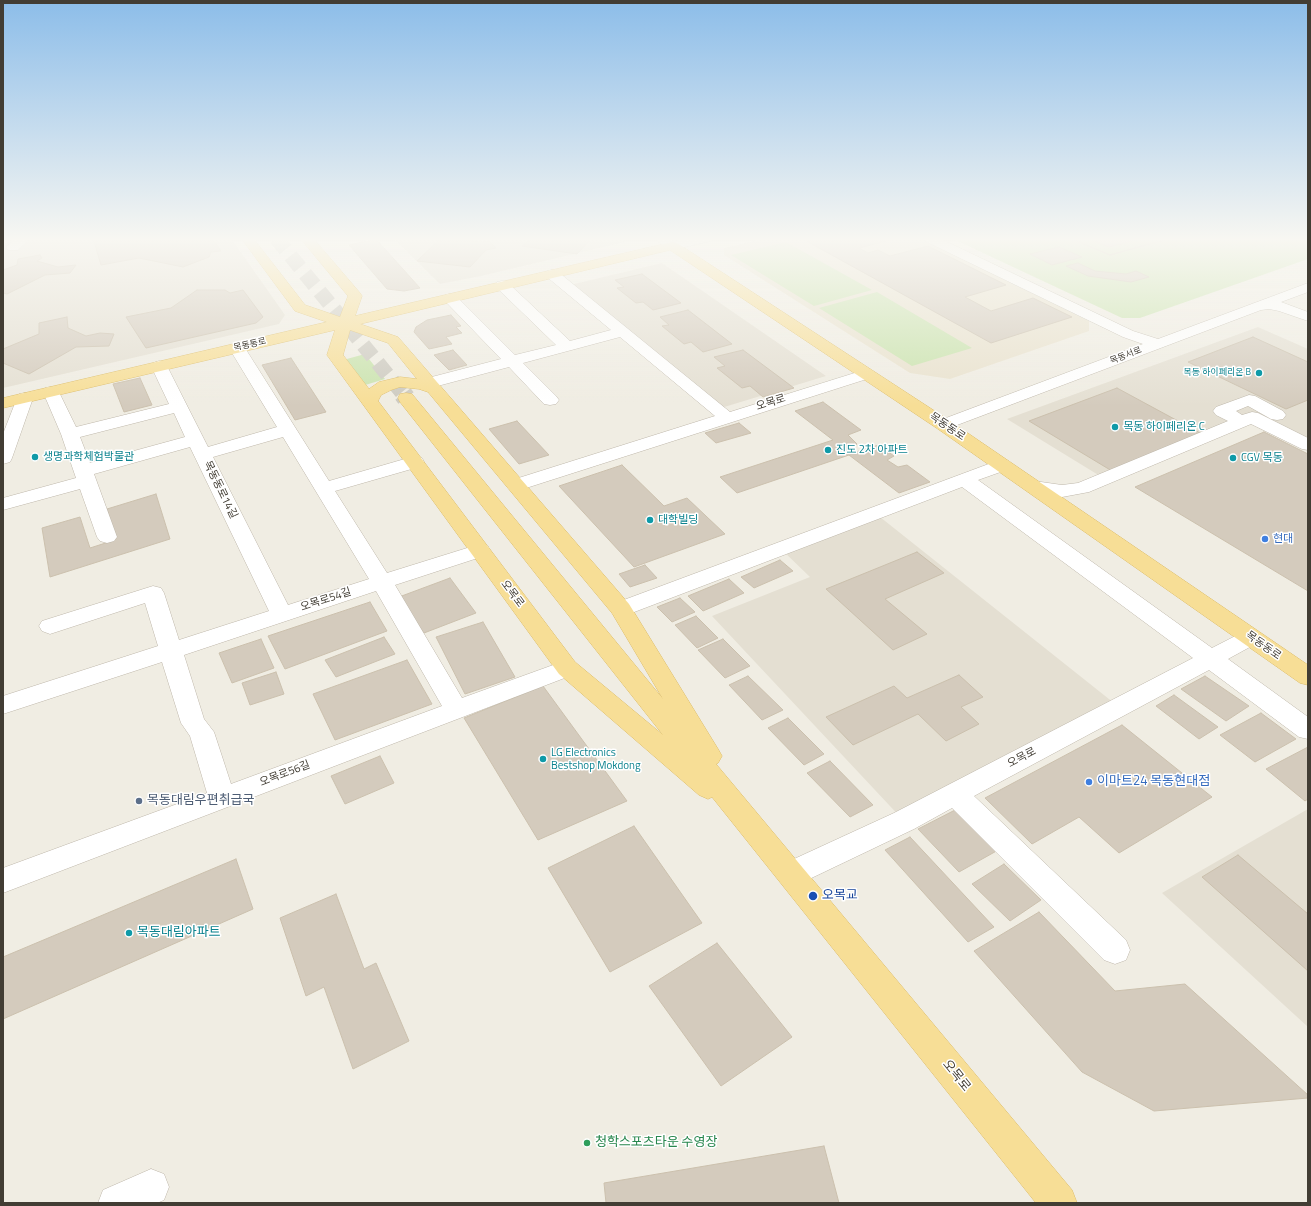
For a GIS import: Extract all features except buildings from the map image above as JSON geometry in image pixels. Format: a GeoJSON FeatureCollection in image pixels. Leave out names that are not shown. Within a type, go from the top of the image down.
{"type":"FeatureCollection","features":[{"type":"Feature","properties":{"kind":"main road","name":"오목로"},"geometry":{"type":"LineString","coordinates":[[290,294],[300,308],[345,322],[393,340],[621,609],[750,824]]}},
{"type":"Feature","properties":{"kind":"main road","name":"오목로"},"geometry":{"type":"LineString","coordinates":[[354,294],[355,296],[335,355],[568,668],[750,824]]}},
{"type":"Feature","properties":{"kind":"main road","name":"목동동로"},"geometry":{"type":"LineString","coordinates":[[3,403],[465,294]]}},
{"type":"Feature","properties":{"kind":"main road","name":"목동동로"},"geometry":{"type":"LineString","coordinates":[[746,294],[944,425],[1308,677]]}},
{"type":"Feature","properties":{"kind":"main road"},"geometry":{"type":"LineString","coordinates":[[369,401],[375,392],[384,386],[400,382],[432,386]]}},
{"type":"Feature","properties":{"kind":"main road","name":"오목로"},"geometry":{"type":"LineString","coordinates":[[406,398],[750,824],[1060,1203]]}},
{"type":"Feature","properties":{"kind":"main road","name":"목동동로"},"geometry":{"type":"LineString","coordinates":[[1218,614],[1291,658],[1308,666]]}},
{"type":"Feature","properties":{"kind":"street"},"geometry":{"type":"LineString","coordinates":[[512,294],[567,347]]}},
{"type":"Feature","properties":{"kind":"street"},"geometry":{"type":"LineString","coordinates":[[576,294],[726,417]]}},
{"type":"Feature","properties":{"kind":"street"},"geometry":{"type":"LineString","coordinates":[[1046,294],[1128,334],[1159,344]]}},
{"type":"Feature","properties":{"kind":"street","name":"목동서로"},"geometry":{"type":"LineString","coordinates":[[944,425],[1289,294]]}},
{"type":"Feature","properties":{"kind":"street"},"geometry":{"type":"LineString","coordinates":[[450,298],[550,400]]}},
{"type":"Feature","properties":{"kind":"street"},"geometry":{"type":"LineString","coordinates":[[1257,307],[1268,304],[1283,307],[1308,317]]}},
{"type":"Feature","properties":{"kind":"street"},"geometry":{"type":"LineString","coordinates":[[432,386],[622,332]]}},
{"type":"Feature","properties":{"kind":"street"},"geometry":{"type":"LineString","coordinates":[[237,348],[382,582],[456,709]]}},
{"type":"Feature","properties":{"kind":"street","name":"목동동로14길"},"geometry":{"type":"LineString","coordinates":[[159,366],[282,615]]}},
{"type":"Feature","properties":{"kind":"street","name":"오목로"},"geometry":{"type":"LineString","coordinates":[[516,485],[726,417],[867,374]]}},
{"type":"Feature","properties":{"kind":"street"},"geometry":{"type":"LineString","coordinates":[[51,392],[70,434],[107,537]]}},
{"type":"Feature","properties":{"kind":"street"},"geometry":{"type":"LineString","coordinates":[[3,458],[25,398]]}},
{"type":"Feature","properties":{"kind":"street"},"geometry":{"type":"LineString","coordinates":[[1241,421],[1222,411],[1249,400],[1308,430]]}},
{"type":"Feature","properties":{"kind":"street"},"geometry":{"type":"LineString","coordinates":[[70,434],[178,407]]}},
{"type":"Feature","properties":{"kind":"street"},"geometry":{"type":"LineString","coordinates":[[1034,487],[1062,491],[1082,488],[1252,417],[1308,445]]}},
{"type":"Feature","properties":{"kind":"street"},"geometry":{"type":"LineString","coordinates":[[3,504],[85,476],[199,447],[288,430]]}},
{"type":"Feature","properties":{"kind":"street"},"geometry":{"type":"LineString","coordinates":[[324,488],[415,462]]}},
{"type":"Feature","properties":{"kind":"street"},"geometry":{"type":"LineString","coordinates":[[621,609],[1002,465]]}},
{"type":"Feature","properties":{"kind":"street"},"geometry":{"type":"LineString","coordinates":[[964,479],[1308,730]]}},
{"type":"Feature","properties":{"kind":"street","name":"오목로54길"},"geometry":{"type":"LineString","coordinates":[[3,705],[480,550]]}},
{"type":"Feature","properties":{"kind":"street"},"geometry":{"type":"LineString","coordinates":[[50,626],[153,593],[193,723],[202,732],[222,798]]}},
{"type":"Feature","properties":{"kind":"street","name":"오목로"},"geometry":{"type":"LineString","coordinates":[[791,874],[904,821],[1251,637]]}},
{"type":"Feature","properties":{"kind":"street","name":"오목로56길"},"geometry":{"type":"LineString","coordinates":[[3,881],[568,668]]}},
{"type":"Feature","properties":{"kind":"street"},"geometry":{"type":"LineString","coordinates":[[954,794],[1115,950]]}},
{"type":"Feature","properties":{"kind":"street"},"geometry":{"type":"LineString","coordinates":[[116,1203],[151,1187]]}},
{"type":"Feature","properties":{"kind":"shaded area"},"geometry":{"type":"Polygon","coordinates":[[[3,294],[270,294],[285,315],[279,324],[3,388],[3,294]]]}},
{"type":"Feature","properties":{"kind":"shaded area"},"geometry":{"type":"Polygon","coordinates":[[[581,294],[707,294],[826,376],[721,408],[581,294]]]}},
{"type":"Feature","properties":{"kind":"shaded area"},"geometry":{"type":"Polygon","coordinates":[[[786,294],[1035,294],[1089,321],[1089,331],[950,379],[910,373],[786,294]]]}},
{"type":"Feature","properties":{"kind":"shaded area"},"geometry":{"type":"Polygon","coordinates":[[[1258,327],[1308,349],[1308,441],[1252,413],[1100,476],[1007,419],[1258,327]]]}},
{"type":"Feature","properties":{"kind":"shaded area"},"geometry":{"type":"Polygon","coordinates":[[[875,513],[1119,707],[904,821],[712,616],[810,577],[781,549],[875,513]]]}},
{"type":"Feature","properties":{"kind":"shaded area"},"geometry":{"type":"Polygon","coordinates":[[[1308,809],[1308,1027],[1162,893],[1308,809]]]}},
{"type":"Feature","properties":{"kind":"green space"},"geometry":{"type":"Polygon","coordinates":[[[795,294],[856,294],[814,306],[795,294]]]}},
{"type":"Feature","properties":{"kind":"green space"},"geometry":{"type":"Polygon","coordinates":[[[869,294],[881,294],[972,348],[912,366],[819,308],[869,294]]]}},
{"type":"Feature","properties":{"kind":"green space"},"geometry":{"type":"Polygon","coordinates":[[[1071,294],[1208,294],[1140,318],[1122,318],[1071,294]]]}},
{"type":"Feature","properties":{"kind":"green space"},"geometry":{"type":"Polygon","coordinates":[[[365,354],[385,379],[362,386],[343,360],[365,354]]]}},
{"type":"Feature","properties":{"kind":"tunnel"},"geometry":{"type":"LineString","coordinates":[[322,294],[404,395]]}},
{"type":"Feature","properties":{"kind":"tunnel"},"geometry":{"type":"LineString","coordinates":[[403,394],[406,398]]}},
{"type":"Feature","properties":{"kind":"place","name":"목동 하이페리온 B"},"geometry":{"type":"Point","coordinates":[1259,373]}},
{"type":"Feature","properties":{"kind":"place","name":"목동 하이페리온 C"},"geometry":{"type":"Point","coordinates":[1115,427]}},
{"type":"Feature","properties":{"kind":"place","name":"진도 2차 아파트"},"geometry":{"type":"Point","coordinates":[828,450]}},
{"type":"Feature","properties":{"kind":"place","name":"생명과학체험박물관"},"geometry":{"type":"Point","coordinates":[35,457]}},
{"type":"Feature","properties":{"kind":"place","name":"CGV 목동"},"geometry":{"type":"Point","coordinates":[1233,458]}},
{"type":"Feature","properties":{"kind":"place","name":"대학빌딩"},"geometry":{"type":"Point","coordinates":[650,520]}},
{"type":"Feature","properties":{"kind":"place","name":"현대"},"geometry":{"type":"Point","coordinates":[1265,539]}},
{"type":"Feature","properties":{"kind":"place","name":"LG Electronics Bestshop Mokdong"},"geometry":{"type":"Point","coordinates":[543,759]}},
{"type":"Feature","properties":{"kind":"place","name":"이마트24 목동현대점"},"geometry":{"type":"Point","coordinates":[1089,782]}},
{"type":"Feature","properties":{"kind":"place","name":"목동대림우편취급국"},"geometry":{"type":"Point","coordinates":[139,801]}},
{"type":"Feature","properties":{"kind":"place","name":"오목교"},"geometry":{"type":"Point","coordinates":[813,896]}},
{"type":"Feature","properties":{"kind":"place","name":"목동대림아파트"},"geometry":{"type":"Point","coordinates":[129,933]}},
{"type":"Feature","properties":{"kind":"place","name":"청학스포츠타운 수영장"},"geometry":{"type":"Point","coordinates":[587,1143]}}]}
